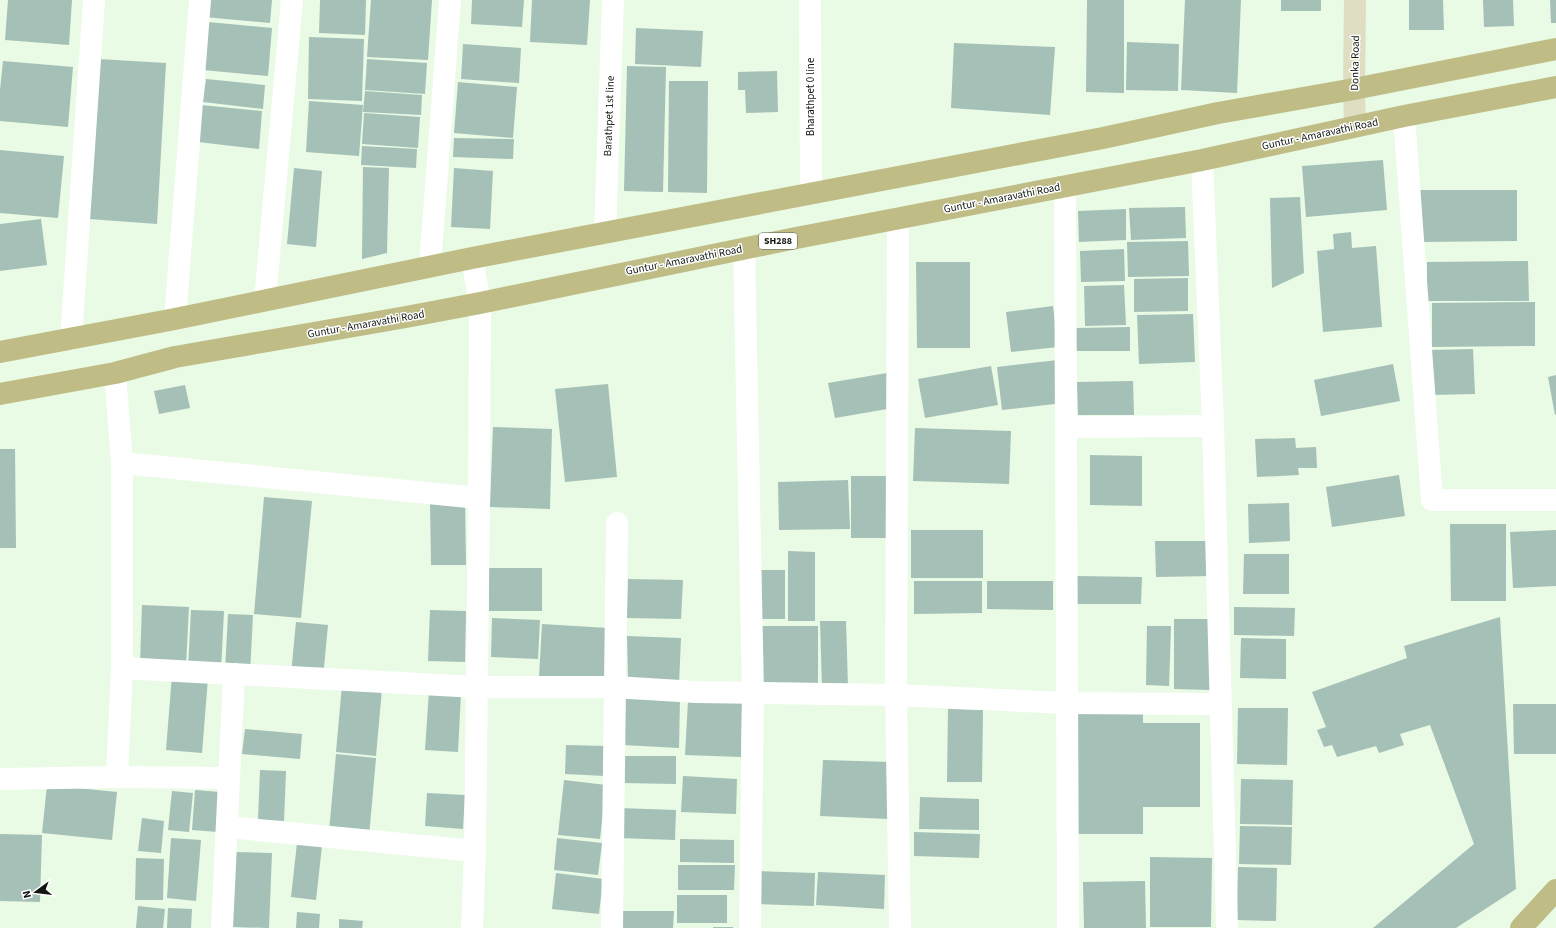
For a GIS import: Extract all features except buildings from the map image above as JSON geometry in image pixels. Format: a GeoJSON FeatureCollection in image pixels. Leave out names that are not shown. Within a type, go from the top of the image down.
{"type":"FeatureCollection","features":[{"type":"Feature","properties":{"kind":"main road"},"geometry":{"type":"LineString","coordinates":[[0,352],[176,319],[430,266],[1103,138],[1218,113],[1354,89],[1556,50]]}},
{"type":"Feature","properties":{"kind":"main road","name":"Guntur - Amaravathi Road"},"geometry":{"type":"LineString","coordinates":[[0,394],[115,373],[174,357],[399,319],[744,248],[1202,160],[1355,126],[1556,87]]}},
{"type":"Feature","properties":{"kind":"main road"},"geometry":{"type":"LineString","coordinates":[[1521,928],[1556,890]]}},
{"type":"Feature","properties":{"kind":"street"},"geometry":{"type":"LineString","coordinates":[[70,339],[94,0]]}},
{"type":"Feature","properties":{"kind":"street"},"geometry":{"type":"LineString","coordinates":[[176,319],[200,0]]}},
{"type":"Feature","properties":{"kind":"street"},"geometry":{"type":"LineString","coordinates":[[265,300],[292,0]]}},
{"type":"Feature","properties":{"kind":"street"},"geometry":{"type":"LineString","coordinates":[[430,266],[450,0]]}},
{"type":"Feature","properties":{"kind":"street","name":"Barathpet 1st line"},"geometry":{"type":"LineString","coordinates":[[605,233],[613,0]]}},
{"type":"Feature","properties":{"kind":"street","name":"Bharathpet 0 line"},"geometry":{"type":"LineString","coordinates":[[810,0],[811,193]]}},
{"type":"Feature","properties":{"kind":"street","name":"Donka Road"},"geometry":{"type":"LineString","coordinates":[[1355,126],[1354,89],[1356,0]]}},
{"type":"Feature","properties":{"kind":"street"},"geometry":{"type":"LineString","coordinates":[[1404,116],[1432,500],[1556,500]]}},
{"type":"Feature","properties":{"kind":"street"},"geometry":{"type":"LineString","coordinates":[[1202,160],[1213,426],[1227,928]]}},
{"type":"Feature","properties":{"kind":"street"},"geometry":{"type":"LineString","coordinates":[[1065,186],[1068,928]]}},
{"type":"Feature","properties":{"kind":"street"},"geometry":{"type":"LineString","coordinates":[[898,218],[896,695],[900,928]]}},
{"type":"Feature","properties":{"kind":"street"},"geometry":{"type":"LineString","coordinates":[[744,248],[753,694],[750,928]]}},
{"type":"Feature","properties":{"kind":"street"},"geometry":{"type":"LineString","coordinates":[[472,258],[480,303],[475,851],[472,928]]}},
{"type":"Feature","properties":{"kind":"street"},"geometry":{"type":"LineString","coordinates":[[115,373],[122,463],[122,668],[117,777]]}},
{"type":"Feature","properties":{"kind":"street"},"geometry":{"type":"LineString","coordinates":[[1067,428],[1213,426]]}},
{"type":"Feature","properties":{"kind":"street"},"geometry":{"type":"LineString","coordinates":[[122,463],[479,498]]}},
{"type":"Feature","properties":{"kind":"street"},"geometry":{"type":"LineString","coordinates":[[612,928],[617,523]]}},
{"type":"Feature","properties":{"kind":"street"},"geometry":{"type":"LineString","coordinates":[[122,668],[477,687],[615,687],[696,692],[896,695],[1066,703],[1221,704]]}},
{"type":"Feature","properties":{"kind":"street"},"geometry":{"type":"LineString","coordinates":[[222,928],[234,674]]}},
{"type":"Feature","properties":{"kind":"street"},"geometry":{"type":"LineString","coordinates":[[0,779],[117,777],[229,778]]}},
{"type":"Feature","properties":{"kind":"street"},"geometry":{"type":"LineString","coordinates":[[227,827],[475,851]]}}]}
